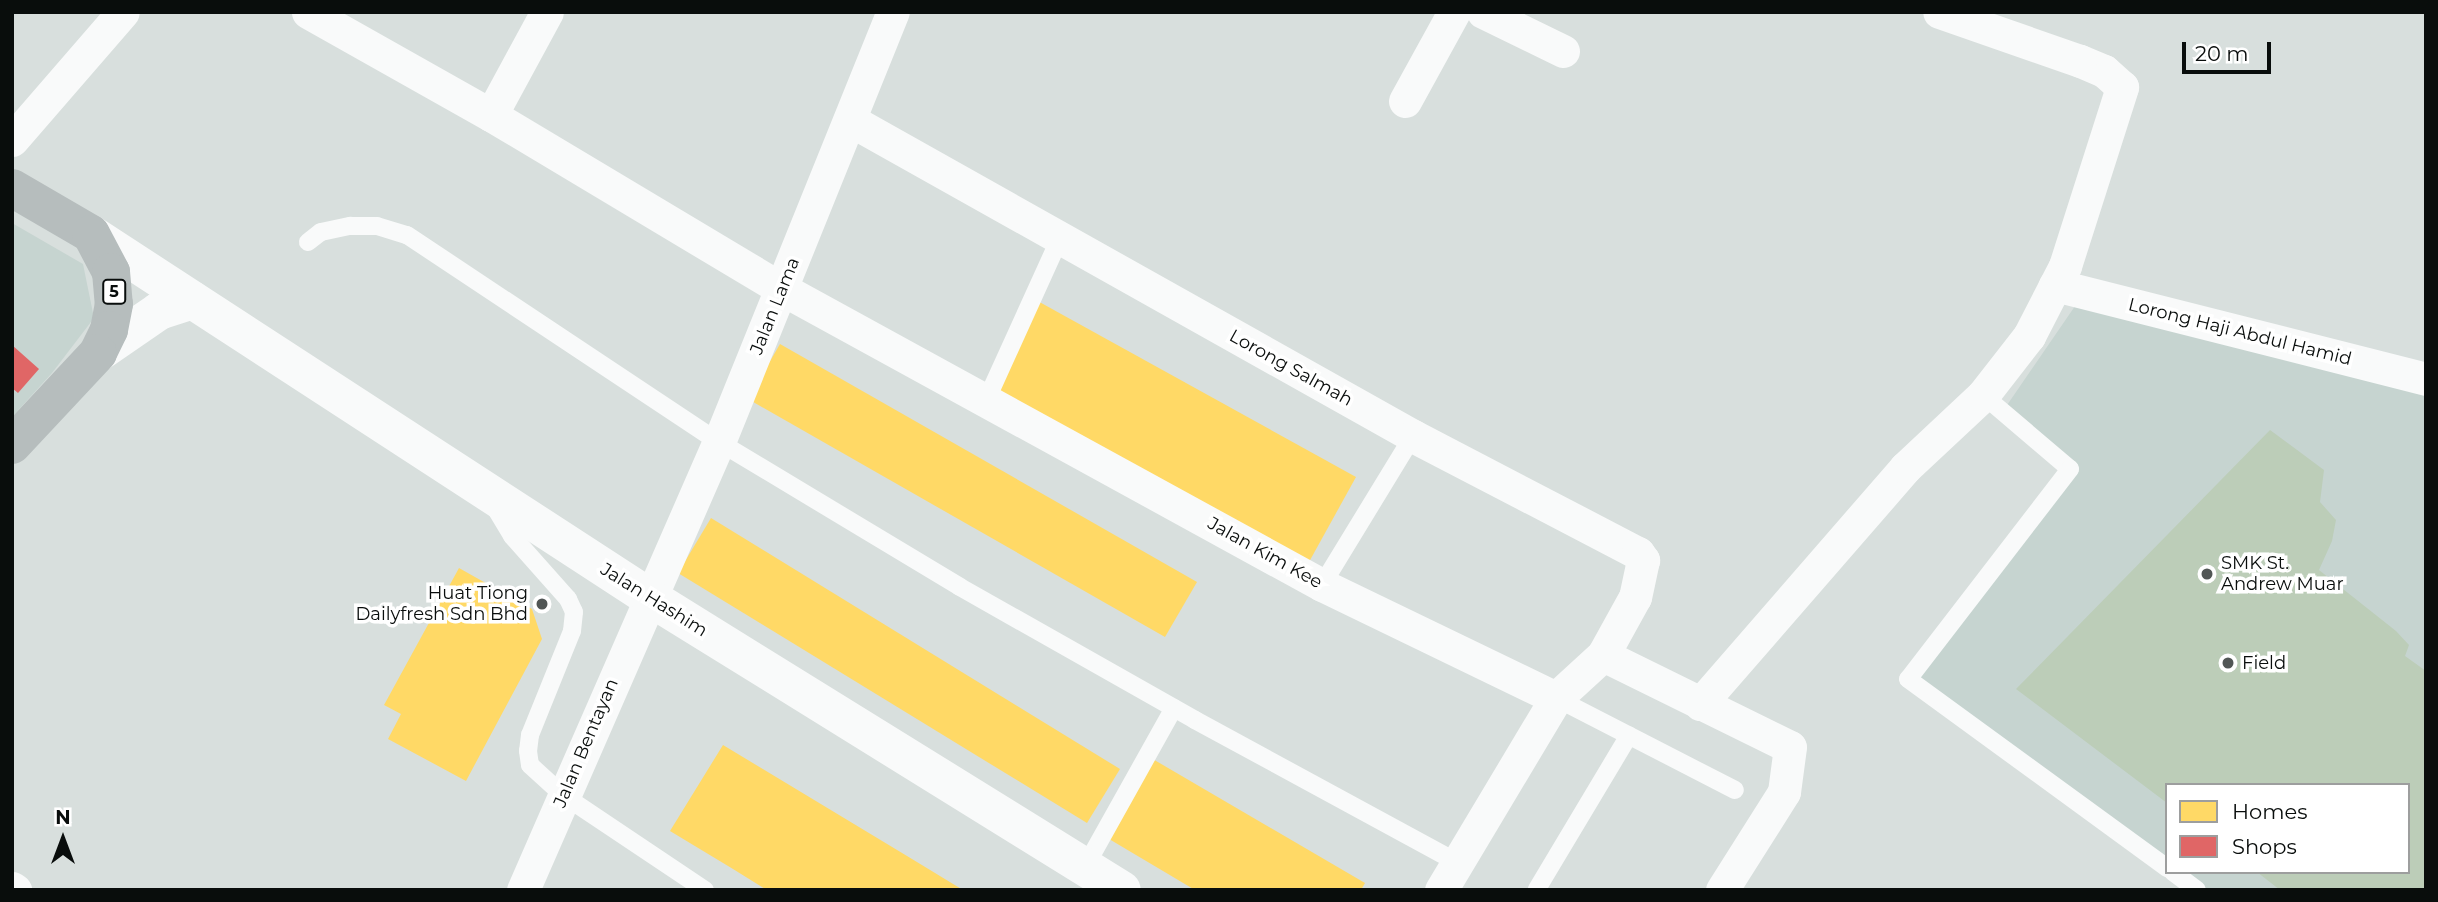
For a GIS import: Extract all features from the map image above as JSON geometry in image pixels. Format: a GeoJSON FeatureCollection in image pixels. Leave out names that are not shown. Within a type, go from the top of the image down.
{"type":"FeatureCollection","features":[{"type":"Feature","properties":{"kind":"main road"},"geometry":{"type":"LineString","coordinates":[[15,194],[91,234]]}},
{"type":"Feature","properties":{"kind":"main road","name":"5"},"geometry":{"type":"LineString","coordinates":[[12,445],[98,352],[108,330],[114,304],[114,288],[111,272],[91,234]]}},
{"type":"Feature","properties":{"kind":"street"},"geometry":{"type":"LineString","coordinates":[[12,140],[123,12]]}},
{"type":"Feature","properties":{"kind":"street","name":"Jalan Kim Kee"},"geometry":{"type":"LineString","coordinates":[[309,12],[491,115],[782,289],[1322,585],[1556,698]]}},
{"type":"Feature","properties":{"kind":"street"},"geometry":{"type":"LineString","coordinates":[[491,115],[547,12]]}},
{"type":"Feature","properties":{"kind":"street","name":"Jalan Lama"},"geometry":{"type":"LineString","coordinates":[[649,597],[719,442],[893,12]]}},
{"type":"Feature","properties":{"kind":"street"},"geometry":{"type":"LineString","coordinates":[[1405,101],[1454,12]]}},
{"type":"Feature","properties":{"kind":"street"},"geometry":{"type":"LineString","coordinates":[[1483,12],[1563,51]]}},
{"type":"Feature","properties":{"kind":"street"},"geometry":{"type":"LineString","coordinates":[[1700,704],[1905,468],[1983,395],[2029,336],[2065,265],[2122,87],[2104,71],[2080,61],[1939,12]]}},
{"type":"Feature","properties":{"kind":"street","name":"Lorong Salmah"},"geometry":{"type":"LineString","coordinates":[[850,120],[1413,436],[1638,554],[1643,567],[1635,597],[1603,655],[1556,698]]}},
{"type":"Feature","properties":{"kind":"street","name":"Jalan Hashim"},"geometry":{"type":"LineString","coordinates":[[91,234],[649,597],[1122,890]]}},
{"type":"Feature","properties":{"kind":"street","name":"Lorong Haji Abdul Hamid"},"geometry":{"type":"LineString","coordinates":[[2055,285],[2426,379]]}},
{"type":"Feature","properties":{"kind":"street"},"geometry":{"type":"LineString","coordinates":[[98,352],[159,312],[192,300]]}},
{"type":"Feature","properties":{"kind":"street","name":"Jalan Bentayan"},"geometry":{"type":"LineString","coordinates":[[523,890],[649,597]]}},
{"type":"Feature","properties":{"kind":"street"},"geometry":{"type":"LineString","coordinates":[[1603,655],[1790,747],[1784,792],[1722,890]]}},
{"type":"Feature","properties":{"kind":"street"},"geometry":{"type":"LineString","coordinates":[[1449,876],[1556,698]]}},
{"type":"Feature","properties":{"kind":"lane"},"geometry":{"type":"LineString","coordinates":[[308,242],[321,232],[350,226],[377,226],[407,235],[719,442],[960,587],[1174,708],[1449,876]]}},
{"type":"Feature","properties":{"kind":"lane"},"geometry":{"type":"LineString","coordinates":[[986,401],[1060,238]]}},
{"type":"Feature","properties":{"kind":"lane"},"geometry":{"type":"LineString","coordinates":[[1983,395],[2070,469],[1908,679],[2165,867]]}},
{"type":"Feature","properties":{"kind":"lane"},"geometry":{"type":"LineString","coordinates":[[1322,585],[1413,436]]}},
{"type":"Feature","properties":{"kind":"lane"},"geometry":{"type":"LineString","coordinates":[[485,491],[512,536],[568,599],[574,612],[572,631],[530,735],[530,765],[564,795],[705,890]]}},
{"type":"Feature","properties":{"kind":"lane"},"geometry":{"type":"LineString","coordinates":[[1556,698],[1735,790]]}},
{"type":"Feature","properties":{"kind":"lane"},"geometry":{"type":"LineString","coordinates":[[1085,867],[1174,708]]}},
{"type":"Feature","properties":{"kind":"lane"},"geometry":{"type":"LineString","coordinates":[[1537,889],[1629,735]]}},
{"type":"Feature","properties":{"kind":"lane"},"geometry":{"type":"LineString","coordinates":[[2176,874],[2197,890]]}},
{"type":"Feature","properties":{"kind":"shaded area"},"geometry":{"type":"Polygon","coordinates":[[[12,223],[83,264],[94,318],[52,373],[12,417],[12,223]]]}},
{"type":"Feature","properties":{"kind":"shaded area","name":"SMK St. Andrew Muar"},"geometry":{"type":"Polygon","coordinates":[[[2084,293],[2426,377],[2426,890],[2187,890],[2166,874],[2410,874],[2410,783],[2165,783],[2165,873],[1908,679],[2070,469],[2003,411],[2084,293]]]}},
{"type":"Feature","properties":{"kind":"green space","name":"Field"},"geometry":{"type":"Polygon","coordinates":[[[2270,430],[2324,470],[2320,502],[2336,520],[2332,541],[2319,570],[2396,631],[2409,645],[2405,656],[2426,671],[2426,890],[2280,890],[2260,874],[2410,874],[2410,783],[2165,783],[2165,801],[2016,689],[2270,430]]]}},
{"type":"Feature","properties":{"kind":"building: Homes"},"geometry":{"type":"Polygon","coordinates":[[[1034,299],[1356,477],[1309,562],[995,389],[1034,299]]]}},
{"type":"Feature","properties":{"kind":"building: Homes"},"geometry":{"type":"Polygon","coordinates":[[[780,344],[1197,582],[1165,637],[748,399],[780,344]]]}},
{"type":"Feature","properties":{"kind":"building: Homes"},"geometry":{"type":"Polygon","coordinates":[[[711,518],[1120,769],[1087,823],[678,573],[711,518]]]}},
{"type":"Feature","properties":{"kind":"building: Homes"},"geometry":{"type":"Polygon","coordinates":[[[459,568],[532,609],[542,639],[466,781],[388,739],[401,714],[384,705],[459,568]]]}},
{"type":"Feature","properties":{"kind":"building: Homes"},"geometry":{"type":"Polygon","coordinates":[[[723,745],[963,890],[767,890],[670,831],[723,745]]]}},
{"type":"Feature","properties":{"kind":"building: Homes"},"geometry":{"type":"Polygon","coordinates":[[[1151,758],[1365,883],[1361,890],[1195,890],[1104,836],[1151,758]]]}},
{"type":"Feature","properties":{"kind":"building: Shops"},"geometry":{"type":"Polygon","coordinates":[[[12,345],[39,369],[18,393],[12,388],[12,345]]]}},
{"type":"Feature","properties":{"kind":"place","name":"SMK St. Andrew Muar"},"geometry":{"type":"Point","coordinates":[2207,574]}},
{"type":"Feature","properties":{"kind":"place","name":"Huat Tiong Dailyfresh Sdn Bhd"},"geometry":{"type":"Point","coordinates":[542,604]}},
{"type":"Feature","properties":{"kind":"place","name":"Field"},"geometry":{"type":"Point","coordinates":[2228,663]}}]}
